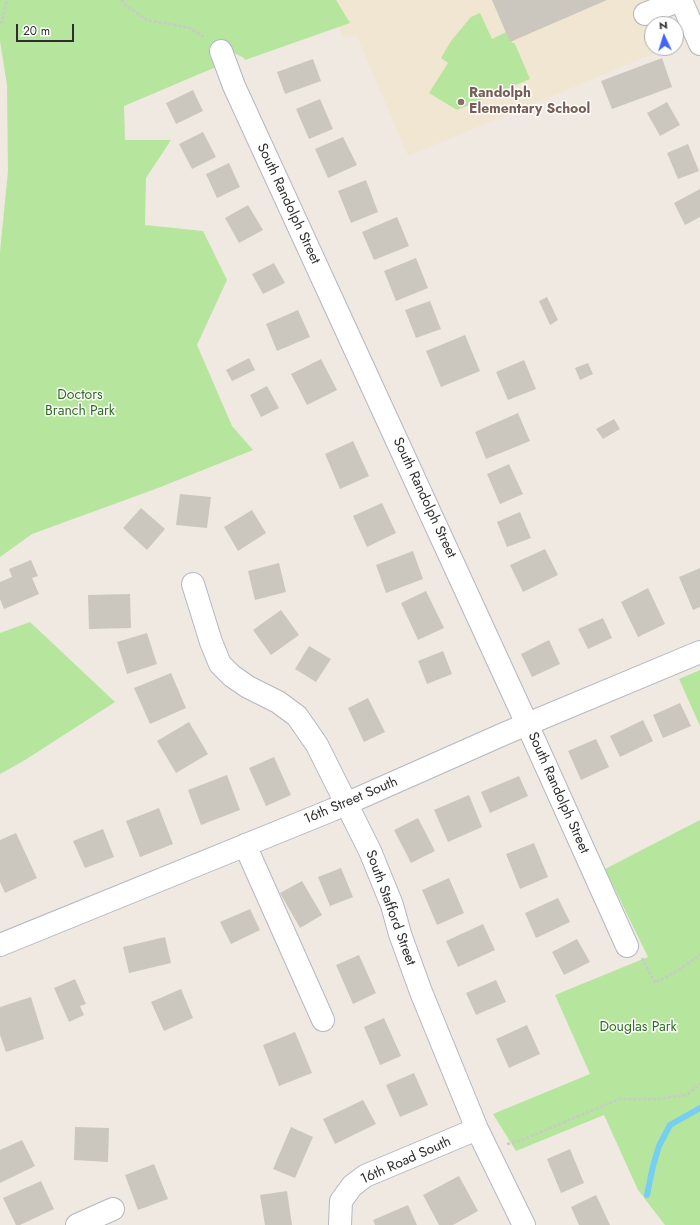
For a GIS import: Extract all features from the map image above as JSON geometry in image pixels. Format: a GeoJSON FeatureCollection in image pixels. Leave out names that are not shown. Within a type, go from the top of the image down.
{"type":"FeatureCollection","features":[{"type":"Feature","properties":{"kind":"street"},"geometry":{"type":"LineString","coordinates":[[645,14],[680,0],[700,44]]}},
{"type":"Feature","properties":{"kind":"street","name":"South Randolph Street"},"geometry":{"type":"LineString","coordinates":[[221,51],[234,86],[527,724],[626,946]]}},
{"type":"Feature","properties":{"kind":"street","name":"South Stafford Street"},"geometry":{"type":"LineString","coordinates":[[193,584],[211,642],[220,664],[232,676],[248,687],[278,702],[296,716],[317,745],[370,851],[392,905],[400,934],[421,992],[478,1129],[524,1225]]}},
{"type":"Feature","properties":{"kind":"street","name":"16th Street South"},"geometry":{"type":"LineString","coordinates":[[0,945],[347,804],[527,724],[700,652]]}},
{"type":"Feature","properties":{"kind":"street"},"geometry":{"type":"LineString","coordinates":[[245,845],[323,1020]]}},
{"type":"Feature","properties":{"kind":"street","name":"16th Road South"},"geometry":{"type":"LineString","coordinates":[[340,1225],[342,1201],[352,1186],[365,1176],[478,1129]]}},
{"type":"Feature","properties":{"kind":"street"},"geometry":{"type":"LineString","coordinates":[[77,1225],[113,1209]]}},
{"type":"Feature","properties":{"kind":"path"},"geometry":{"type":"LineString","coordinates":[[0,23],[2,22],[7,0]]}},
{"type":"Feature","properties":{"kind":"path"},"geometry":{"type":"LineString","coordinates":[[121,0],[128,7],[147,20],[190,28],[221,51]]}},
{"type":"Feature","properties":{"kind":"path"},"geometry":{"type":"LineString","coordinates":[[626,946],[635,949],[643,960],[655,983],[675,972],[700,955]]}},
{"type":"Feature","properties":{"kind":"path"},"geometry":{"type":"LineString","coordinates":[[487,1148],[522,1140],[620,1099],[657,1099],[687,1095],[700,1084]]}},
{"type":"Feature","properties":{"kind":"shaded area","name":"Randolph Elementary School"},"geometry":{"type":"Polygon","coordinates":[[[327,0],[661,0],[668,16],[644,16],[644,56],[648,56],[408,156],[356,34],[343,38],[327,0]]]}},
{"type":"Feature","properties":{"kind":"green space","name":"Doctors Branch Park"},"geometry":{"type":"Polygon","coordinates":[[[0,0],[336,0],[350,23],[245,60],[244,58],[219,45],[216,67],[124,106],[125,140],[171,140],[146,178],[145,225],[203,231],[227,280],[197,345],[232,426],[253,450],[158,488],[32,534],[0,557],[0,252],[8,171],[7,85],[0,41],[0,0]]]}},
{"type":"Feature","properties":{"kind":"green space"},"geometry":{"type":"Polygon","coordinates":[[[480,13],[492,39],[506,32],[510,41],[515,44],[530,79],[457,110],[429,93],[448,63],[441,58],[451,41],[471,17],[480,13]]]}},
{"type":"Feature","properties":{"kind":"green space"},"geometry":{"type":"Polygon","coordinates":[[[30,622],[115,702],[25,760],[0,774],[0,633],[30,622]]]}},
{"type":"Feature","properties":{"kind":"green space"},"geometry":{"type":"Polygon","coordinates":[[[700,670],[700,726],[679,679],[700,670]]]}},
{"type":"Feature","properties":{"kind":"green space","name":"Douglas Park"},"geometry":{"type":"Polygon","coordinates":[[[700,820],[700,1225],[665,1225],[638,1190],[604,1115],[516,1151],[493,1114],[590,1074],[555,995],[648,957],[605,869],[700,820]]]}},
{"type":"Feature","properties":{"kind":"building"},"geometry":{"type":"Polygon","coordinates":[[[492,0],[607,0],[510,42],[492,0]]]}},
{"type":"Feature","properties":{"kind":"building"},"geometry":{"type":"Polygon","coordinates":[[[662,58],[672,87],[612,109],[601,81],[662,58]]]}},
{"type":"Feature","properties":{"kind":"building"},"geometry":{"type":"Polygon","coordinates":[[[313,59],[321,81],[285,94],[277,72],[313,59]]]}},
{"type":"Feature","properties":{"kind":"building"},"geometry":{"type":"Polygon","coordinates":[[[193,90],[203,111],[176,124],[166,103],[193,90]]]}},
{"type":"Feature","properties":{"kind":"building"},"geometry":{"type":"Polygon","coordinates":[[[320,99],[333,129],[309,139],[296,109],[320,99]]]}},
{"type":"Feature","properties":{"kind":"building"},"geometry":{"type":"Polygon","coordinates":[[[667,102],[680,125],[660,136],[647,113],[667,102]]]}},
{"type":"Feature","properties":{"kind":"building"},"geometry":{"type":"Polygon","coordinates":[[[203,132],[216,157],[192,169],[179,144],[203,132]]]}},
{"type":"Feature","properties":{"kind":"building"},"geometry":{"type":"Polygon","coordinates":[[[343,137],[357,165],[328,178],[315,149],[343,137]]]}},
{"type":"Feature","properties":{"kind":"building"},"geometry":{"type":"Polygon","coordinates":[[[688,144],[699,171],[678,179],[667,153],[688,144]]]}},
{"type":"Feature","properties":{"kind":"building"},"geometry":{"type":"Polygon","coordinates":[[[229,163],[240,187],[217,198],[206,174],[229,163]]]}},
{"type":"Feature","properties":{"kind":"building"},"geometry":{"type":"Polygon","coordinates":[[[366,180],[378,212],[351,223],[338,191],[366,180]]]}},
{"type":"Feature","properties":{"kind":"building"},"geometry":{"type":"Polygon","coordinates":[[[700,189],[700,217],[685,225],[674,203],[700,189]]]}},
{"type":"Feature","properties":{"kind":"building"},"geometry":{"type":"Polygon","coordinates":[[[248,205],[263,230],[239,243],[225,218],[248,205]]]}},
{"type":"Feature","properties":{"kind":"building"},"geometry":{"type":"Polygon","coordinates":[[[397,217],[409,246],[374,260],[362,232],[397,217]]]}},
{"type":"Feature","properties":{"kind":"building"},"geometry":{"type":"Polygon","coordinates":[[[416,258],[428,288],[396,301],[384,271],[416,258]]]}},
{"type":"Feature","properties":{"kind":"building"},"geometry":{"type":"Polygon","coordinates":[[[274,263],[285,283],[263,294],[252,274],[274,263]]]}},
{"type":"Feature","properties":{"kind":"building"},"geometry":{"type":"Polygon","coordinates":[[[547,297],[558,320],[550,325],[539,301],[547,297]]]}},
{"type":"Feature","properties":{"kind":"building"},"geometry":{"type":"Polygon","coordinates":[[[430,301],[441,329],[416,338],[405,310],[430,301]]]}},
{"type":"Feature","properties":{"kind":"building"},"geometry":{"type":"Polygon","coordinates":[[[298,310],[310,337],[277,351],[266,324],[298,310]]]}},
{"type":"Feature","properties":{"kind":"building"},"geometry":{"type":"Polygon","coordinates":[[[465,335],[480,371],[441,387],[426,351],[465,335]]]}},
{"type":"Feature","properties":{"kind":"building"},"geometry":{"type":"Polygon","coordinates":[[[249,358],[255,370],[232,381],[226,370],[249,358]]]}},
{"type":"Feature","properties":{"kind":"building"},"geometry":{"type":"Polygon","coordinates":[[[321,359],[337,390],[307,405],[291,374],[321,359]]]}},
{"type":"Feature","properties":{"kind":"building"},"geometry":{"type":"Polygon","coordinates":[[[524,360],[536,389],[508,400],[496,372],[524,360]]]}},
{"type":"Feature","properties":{"kind":"building"},"geometry":{"type":"Polygon","coordinates":[[[588,363],[593,374],[580,380],[575,368],[588,363]]]}},
{"type":"Feature","properties":{"kind":"building"},"geometry":{"type":"Polygon","coordinates":[[[267,386],[279,408],[261,417],[250,395],[267,386]]]}},
{"type":"Feature","properties":{"kind":"building"},"geometry":{"type":"Polygon","coordinates":[[[518,413],[530,441],[486,459],[475,432],[518,413]]]}},
{"type":"Feature","properties":{"kind":"building"},"geometry":{"type":"Polygon","coordinates":[[[614,419],[620,429],[603,439],[596,429],[614,419]]]}},
{"type":"Feature","properties":{"kind":"building"},"geometry":{"type":"Polygon","coordinates":[[[353,441],[369,476],[340,489],[325,454],[353,441]]]}},
{"type":"Feature","properties":{"kind":"building"},"geometry":{"type":"Polygon","coordinates":[[[509,464],[523,494],[500,504],[487,474],[509,464]]]}},
{"type":"Feature","properties":{"kind":"building"},"geometry":{"type":"Polygon","coordinates":[[[180,494],[211,497],[207,528],[176,525],[180,494]]]}},
{"type":"Feature","properties":{"kind":"building"},"geometry":{"type":"Polygon","coordinates":[[[382,503],[396,533],[367,547],[353,516],[382,503]]]}},
{"type":"Feature","properties":{"kind":"building"},"geometry":{"type":"Polygon","coordinates":[[[141,508],[165,529],[147,550],[123,528],[141,508]]]}},
{"type":"Feature","properties":{"kind":"building"},"geometry":{"type":"Polygon","coordinates":[[[252,510],[266,533],[238,551],[224,527],[252,510]]]}},
{"type":"Feature","properties":{"kind":"building"},"geometry":{"type":"Polygon","coordinates":[[[520,512],[531,538],[507,547],[497,522],[520,512]]]}},
{"type":"Feature","properties":{"kind":"building"},"geometry":{"type":"Polygon","coordinates":[[[545,549],[558,575],[523,592],[510,565],[545,549]]]}},
{"type":"Feature","properties":{"kind":"building"},"geometry":{"type":"Polygon","coordinates":[[[413,551],[423,579],[386,593],[376,565],[413,551]]]}},
{"type":"Feature","properties":{"kind":"building"},"geometry":{"type":"Polygon","coordinates":[[[31,560],[38,576],[32,578],[39,594],[4,609],[0,599],[0,582],[12,577],[9,569],[31,560]]]}},
{"type":"Feature","properties":{"kind":"building"},"geometry":{"type":"Polygon","coordinates":[[[279,563],[286,592],[255,600],[248,571],[279,563]]]}},
{"type":"Feature","properties":{"kind":"building"},"geometry":{"type":"Polygon","coordinates":[[[700,568],[700,607],[693,610],[679,577],[700,568]]]}},
{"type":"Feature","properties":{"kind":"building"},"geometry":{"type":"Polygon","coordinates":[[[648,588],[665,624],[638,637],[621,602],[648,588]]]}},
{"type":"Feature","properties":{"kind":"building"},"geometry":{"type":"Polygon","coordinates":[[[426,591],[444,628],[418,640],[401,603],[426,591]]]}},
{"type":"Feature","properties":{"kind":"building"},"geometry":{"type":"Polygon","coordinates":[[[130,594],[131,628],[89,629],[88,595],[130,594]]]}},
{"type":"Feature","properties":{"kind":"building"},"geometry":{"type":"Polygon","coordinates":[[[281,610],[299,635],[271,655],[253,630],[281,610]]]}},
{"type":"Feature","properties":{"kind":"building"},"geometry":{"type":"Polygon","coordinates":[[[603,618],[612,638],[588,649],[578,629],[603,618]]]}},
{"type":"Feature","properties":{"kind":"building"},"geometry":{"type":"Polygon","coordinates":[[[147,633],[157,664],[127,674],[117,642],[147,633]]]}},
{"type":"Feature","properties":{"kind":"building"},"geometry":{"type":"Polygon","coordinates":[[[549,640],[560,664],[532,677],[521,654],[549,640]]]}},
{"type":"Feature","properties":{"kind":"building"},"geometry":{"type":"Polygon","coordinates":[[[309,646],[331,659],[316,682],[295,669],[309,646]]]}},
{"type":"Feature","properties":{"kind":"building"},"geometry":{"type":"Polygon","coordinates":[[[443,651],[452,674],[427,684],[418,661],[443,651]]]}},
{"type":"Feature","properties":{"kind":"building"},"geometry":{"type":"Polygon","coordinates":[[[171,673],[186,708],[150,724],[134,688],[171,673]]]}},
{"type":"Feature","properties":{"kind":"building"},"geometry":{"type":"Polygon","coordinates":[[[368,698],[385,732],[364,742],[348,708],[368,698]]]}},
{"type":"Feature","properties":{"kind":"building"},"geometry":{"type":"Polygon","coordinates":[[[680,703],[691,726],[663,738],[653,715],[680,703]]]}},
{"type":"Feature","properties":{"kind":"building"},"geometry":{"type":"Polygon","coordinates":[[[643,720],[653,741],[620,757],[610,736],[643,720]]]}},
{"type":"Feature","properties":{"kind":"building"},"geometry":{"type":"Polygon","coordinates":[[[189,722],[208,754],[176,773],[157,741],[189,722]]]}},
{"type":"Feature","properties":{"kind":"building"},"geometry":{"type":"Polygon","coordinates":[[[596,739],[609,767],[581,780],[568,751],[596,739]]]}},
{"type":"Feature","properties":{"kind":"building"},"geometry":{"type":"Polygon","coordinates":[[[274,757],[291,795],[266,806],[249,768],[274,757]]]}},
{"type":"Feature","properties":{"kind":"building"},"geometry":{"type":"Polygon","coordinates":[[[227,775],[240,810],[201,825],[188,790],[227,775]]]}},
{"type":"Feature","properties":{"kind":"building"},"geometry":{"type":"Polygon","coordinates":[[[519,776],[528,796],[490,813],[481,792],[519,776]]]}},
{"type":"Feature","properties":{"kind":"building"},"geometry":{"type":"Polygon","coordinates":[[[469,795],[482,827],[448,842],[434,810],[469,795]]]}},
{"type":"Feature","properties":{"kind":"building"},"geometry":{"type":"Polygon","coordinates":[[[159,808],[173,844],[140,857],[126,821],[159,808]]]}},
{"type":"Feature","properties":{"kind":"building"},"geometry":{"type":"Polygon","coordinates":[[[418,818],[435,851],[411,863],[394,830],[418,818]]]}},
{"type":"Feature","properties":{"kind":"building"},"geometry":{"type":"Polygon","coordinates":[[[103,829],[114,857],[85,868],[73,841],[103,829]]]}},
{"type":"Feature","properties":{"kind":"building"},"geometry":{"type":"Polygon","coordinates":[[[16,833],[37,878],[5,893],[0,882],[0,840],[16,833]]]}},
{"type":"Feature","properties":{"kind":"building"},"geometry":{"type":"Polygon","coordinates":[[[534,843],[548,877],[520,889],[506,854],[534,843]]]}},
{"type":"Feature","properties":{"kind":"building"},"geometry":{"type":"Polygon","coordinates":[[[341,868],[353,897],[330,906],[318,877],[341,868]]]}},
{"type":"Feature","properties":{"kind":"building"},"geometry":{"type":"Polygon","coordinates":[[[449,878],[464,913],[437,925],[422,890],[449,878]]]}},
{"type":"Feature","properties":{"kind":"building"},"geometry":{"type":"Polygon","coordinates":[[[302,881],[322,915],[300,928],[280,893],[302,881]]]}},
{"type":"Feature","properties":{"kind":"building"},"geometry":{"type":"Polygon","coordinates":[[[558,898],[570,922],[536,938],[525,913],[558,898]]]}},
{"type":"Feature","properties":{"kind":"building"},"geometry":{"type":"Polygon","coordinates":[[[250,909],[260,930],[231,944],[220,922],[250,909]]]}},
{"type":"Feature","properties":{"kind":"building"},"geometry":{"type":"Polygon","coordinates":[[[483,924],[495,950],[458,967],[446,941],[483,924]]]}},
{"type":"Feature","properties":{"kind":"building"},"geometry":{"type":"Polygon","coordinates":[[[165,937],[171,963],[129,973],[123,947],[165,937]]]}},
{"type":"Feature","properties":{"kind":"building"},"geometry":{"type":"Polygon","coordinates":[[[577,939],[590,962],[564,975],[552,952],[577,939]]]}},
{"type":"Feature","properties":{"kind":"building"},"geometry":{"type":"Polygon","coordinates":[[[359,955],[376,993],[353,1004],[336,965],[359,955]]]}},
{"type":"Feature","properties":{"kind":"building"},"geometry":{"type":"Polygon","coordinates":[[[75,979],[86,1004],[80,1006],[84,1015],[69,1022],[54,988],[75,979]]]}},
{"type":"Feature","properties":{"kind":"building"},"geometry":{"type":"Polygon","coordinates":[[[496,980],[506,1002],[476,1015],[466,993],[496,980]]]}},
{"type":"Feature","properties":{"kind":"building"},"geometry":{"type":"Polygon","coordinates":[[[181,989],[193,1018],[164,1031],[151,1002],[181,989]]]}},
{"type":"Feature","properties":{"kind":"building"},"geometry":{"type":"Polygon","coordinates":[[[31,997],[44,1039],[6,1052],[0,1035],[0,1007],[31,997]]]}},
{"type":"Feature","properties":{"kind":"building"},"geometry":{"type":"Polygon","coordinates":[[[384,1018],[401,1056],[380,1065],[364,1027],[384,1018]]]}},
{"type":"Feature","properties":{"kind":"building"},"geometry":{"type":"Polygon","coordinates":[[[527,1025],[540,1054],[509,1068],[496,1039],[527,1025]]]}},
{"type":"Feature","properties":{"kind":"building"},"geometry":{"type":"Polygon","coordinates":[[[295,1032],[312,1073],[279,1086],[263,1045],[295,1032]]]}},
{"type":"Feature","properties":{"kind":"building"},"geometry":{"type":"Polygon","coordinates":[[[414,1073],[428,1105],[400,1117],[386,1085],[414,1073]]]}},
{"type":"Feature","properties":{"kind":"building"},"geometry":{"type":"Polygon","coordinates":[[[363,1100],[376,1124],[335,1144],[323,1119],[363,1100]]]}},
{"type":"Feature","properties":{"kind":"building"},"geometry":{"type":"Polygon","coordinates":[[[75,1127],[109,1128],[108,1162],[74,1160],[75,1127]]]}},
{"type":"Feature","properties":{"kind":"building"},"geometry":{"type":"Polygon","coordinates":[[[291,1127],[313,1137],[295,1178],[273,1169],[291,1127]]]}},
{"type":"Feature","properties":{"kind":"building"},"geometry":{"type":"Polygon","coordinates":[[[22,1140],[35,1166],[0,1183],[0,1150],[22,1140]]]}},
{"type":"Feature","properties":{"kind":"building"},"geometry":{"type":"Polygon","coordinates":[[[570,1149],[584,1183],[561,1193],[547,1159],[570,1149]]]}},
{"type":"Feature","properties":{"kind":"building"},"geometry":{"type":"Polygon","coordinates":[[[154,1164],[168,1199],[138,1210],[125,1175],[154,1164]]]}},
{"type":"Feature","properties":{"kind":"building"},"geometry":{"type":"Polygon","coordinates":[[[459,1176],[478,1211],[453,1225],[439,1225],[423,1195],[459,1176]]]}},
{"type":"Feature","properties":{"kind":"building"},"geometry":{"type":"Polygon","coordinates":[[[41,1181],[54,1209],[20,1225],[16,1225],[3,1198],[41,1181]]]}},
{"type":"Feature","properties":{"kind":"building"},"geometry":{"type":"Polygon","coordinates":[[[287,1191],[292,1225],[265,1225],[260,1195],[287,1191]]]}},
{"type":"Feature","properties":{"kind":"building"},"geometry":{"type":"Polygon","coordinates":[[[596,1195],[610,1225],[579,1225],[571,1207],[596,1195]]]}},
{"type":"Feature","properties":{"kind":"building"},"geometry":{"type":"Polygon","coordinates":[[[408,1205],[417,1225],[375,1225],[373,1220],[408,1205]]]}},
{"type":"Feature","properties":{"kind":"waterway"},"geometry":{"type":"LineString","coordinates":[[647,1195],[659,1146],[670,1125],[700,1108]]}},
{"type":"Feature","properties":{"kind":"place","name":"Randolph Elementary School"},"geometry":{"type":"Point","coordinates":[461,102]}}]}
